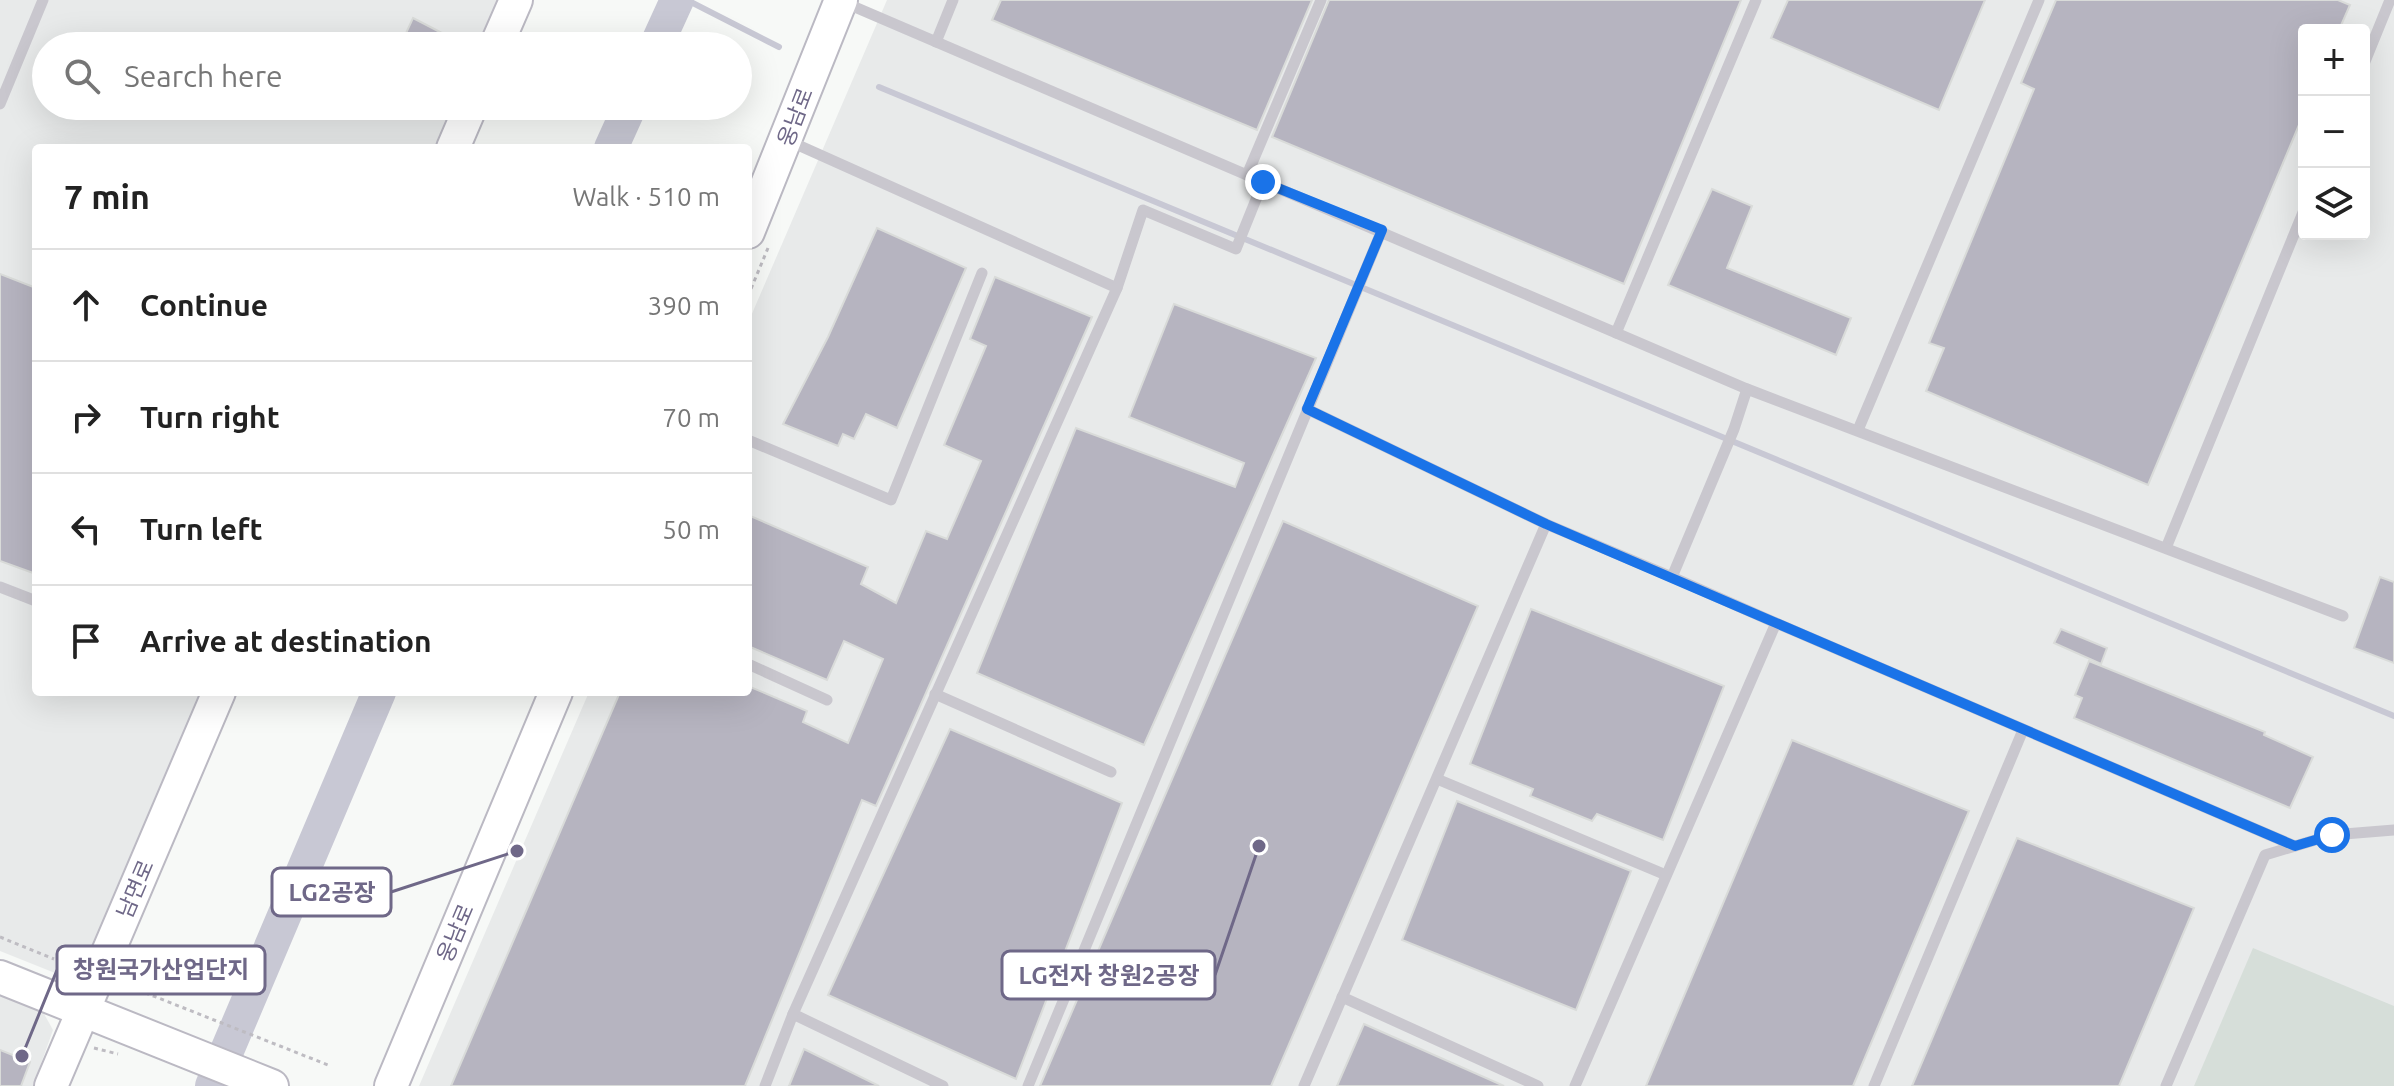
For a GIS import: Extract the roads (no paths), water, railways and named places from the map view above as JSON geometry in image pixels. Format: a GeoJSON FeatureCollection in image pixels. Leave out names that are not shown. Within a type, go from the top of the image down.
{"type":"FeatureCollection","features":[{"type":"Feature","properties":{"kind":"street"},"geometry":{"type":"LineString","coordinates":[[502,32],[516,0]]}},
{"type":"Feature","properties":{"kind":"street","name":"웅남로"},"geometry":{"type":"LineString","coordinates":[[752,223],[841,0]]}},
{"type":"Feature","properties":{"kind":"street"},"geometry":{"type":"LineString","coordinates":[[455,144],[465,120]]}},
{"type":"Feature","properties":{"kind":"street","name":"남면로"},"geometry":{"type":"LineString","coordinates":[[51,1086],[94,1013],[217,696]]}},
{"type":"Feature","properties":{"kind":"street","name":"웅남로"},"geometry":{"type":"LineString","coordinates":[[391,1086],[554,696]]}},
{"type":"Feature","properties":{"kind":"street"},"geometry":{"type":"LineString","coordinates":[[0,977],[272,1086]]}},
{"type":"Feature","properties":{"kind":"lane"},"geometry":{"type":"LineString","coordinates":[[0,104],[43,0]]}},
{"type":"Feature","properties":{"kind":"lane"},"geometry":{"type":"LineString","coordinates":[[841,0],[1747,389],[2343,616]]}},
{"type":"Feature","properties":{"kind":"lane"},"geometry":{"type":"LineString","coordinates":[[936,42],[953,0]]}},
{"type":"Feature","properties":{"kind":"lane"},"geometry":{"type":"LineString","coordinates":[[1247,175],[1321,0]]}},
{"type":"Feature","properties":{"kind":"lane"},"geometry":{"type":"LineString","coordinates":[[1616,333],[1756,0]]}},
{"type":"Feature","properties":{"kind":"lane"},"geometry":{"type":"LineString","coordinates":[[1858,430],[2039,0]]}},
{"type":"Feature","properties":{"kind":"lane"},"geometry":{"type":"LineString","coordinates":[[2370,49],[2390,0]]}},
{"type":"Feature","properties":{"kind":"lane"},"geometry":{"type":"LineString","coordinates":[[787,140],[1117,288]]}},
{"type":"Feature","properties":{"kind":"lane"},"geometry":{"type":"LineString","coordinates":[[765,1086],[793,1014],[1117,288],[1143,210],[1236,249],[1263,182]]}},
{"type":"Feature","properties":{"kind":"lane"},"geometry":{"type":"LineString","coordinates":[[2166,548],[2298,225]]}},
{"type":"Feature","properties":{"kind":"lane"},"geometry":{"type":"LineString","coordinates":[[1028,1086],[1382,230]]}},
{"type":"Feature","properties":{"kind":"lane"},"geometry":{"type":"LineString","coordinates":[[752,442],[891,500],[982,273]]}},
{"type":"Feature","properties":{"kind":"lane"},"geometry":{"type":"LineString","coordinates":[[1672,577],[1734,429],[1747,389]]}},
{"type":"Feature","properties":{"kind":"lane"},"geometry":{"type":"LineString","coordinates":[[1307,409],[1546,524],[2295,846]]}},
{"type":"Feature","properties":{"kind":"lane"},"geometry":{"type":"LineString","coordinates":[[1304,1086],[1546,524]]}},
{"type":"Feature","properties":{"kind":"lane"},"geometry":{"type":"LineString","coordinates":[[0,587],[32,599]]}},
{"type":"Feature","properties":{"kind":"lane"},"geometry":{"type":"LineString","coordinates":[[1575,1086],[1776,623]]}},
{"type":"Feature","properties":{"kind":"lane"},"geometry":{"type":"LineString","coordinates":[[752,666],[827,700]]}},
{"type":"Feature","properties":{"kind":"lane"},"geometry":{"type":"LineString","coordinates":[[935,694],[1111,772]]}},
{"type":"Feature","properties":{"kind":"lane"},"geometry":{"type":"LineString","coordinates":[[1874,1086],[2023,730]]}},
{"type":"Feature","properties":{"kind":"lane"},"geometry":{"type":"LineString","coordinates":[[1437,779],[1666,875]]}},
{"type":"Feature","properties":{"kind":"lane"},"geometry":{"type":"LineString","coordinates":[[2166,1086],[2265,855],[2332,835],[2394,830]]}},
{"type":"Feature","properties":{"kind":"lane"},"geometry":{"type":"LineString","coordinates":[[1342,997],[1538,1086]]}},
{"type":"Feature","properties":{"kind":"lane"},"geometry":{"type":"LineString","coordinates":[[793,1014],[943,1086]]}},
{"type":"Feature","properties":{"kind":"waterway"},"geometry":{"type":"LineString","coordinates":[[662,32],[677,0]]}},
{"type":"Feature","properties":{"kind":"waterway"},"geometry":{"type":"LineString","coordinates":[[687,0],[750,32]]}},
{"type":"Feature","properties":{"kind":"waterway"},"geometry":{"type":"LineString","coordinates":[[752,33],[779,47]]}},
{"type":"Feature","properties":{"kind":"waterway"},"geometry":{"type":"LineString","coordinates":[[879,87],[2394,716]]}},
{"type":"Feature","properties":{"kind":"waterway"},"geometry":{"type":"LineString","coordinates":[[613,144],[624,120]]}},
{"type":"Feature","properties":{"kind":"waterway"},"geometry":{"type":"LineString","coordinates":[[212,1086],[377,696]]}},
{"type":"Feature","properties":{"kind":"place","name":"LG전자 창원2공장"},"geometry":{"type":"Point","coordinates":[1259,846]}},
{"type":"Feature","properties":{"kind":"place","name":"LG2공장"},"geometry":{"type":"Point","coordinates":[517,851]}},
{"type":"Feature","properties":{"kind":"place","name":"창원국가산업단지"},"geometry":{"type":"Point","coordinates":[22,1056]}}]}
